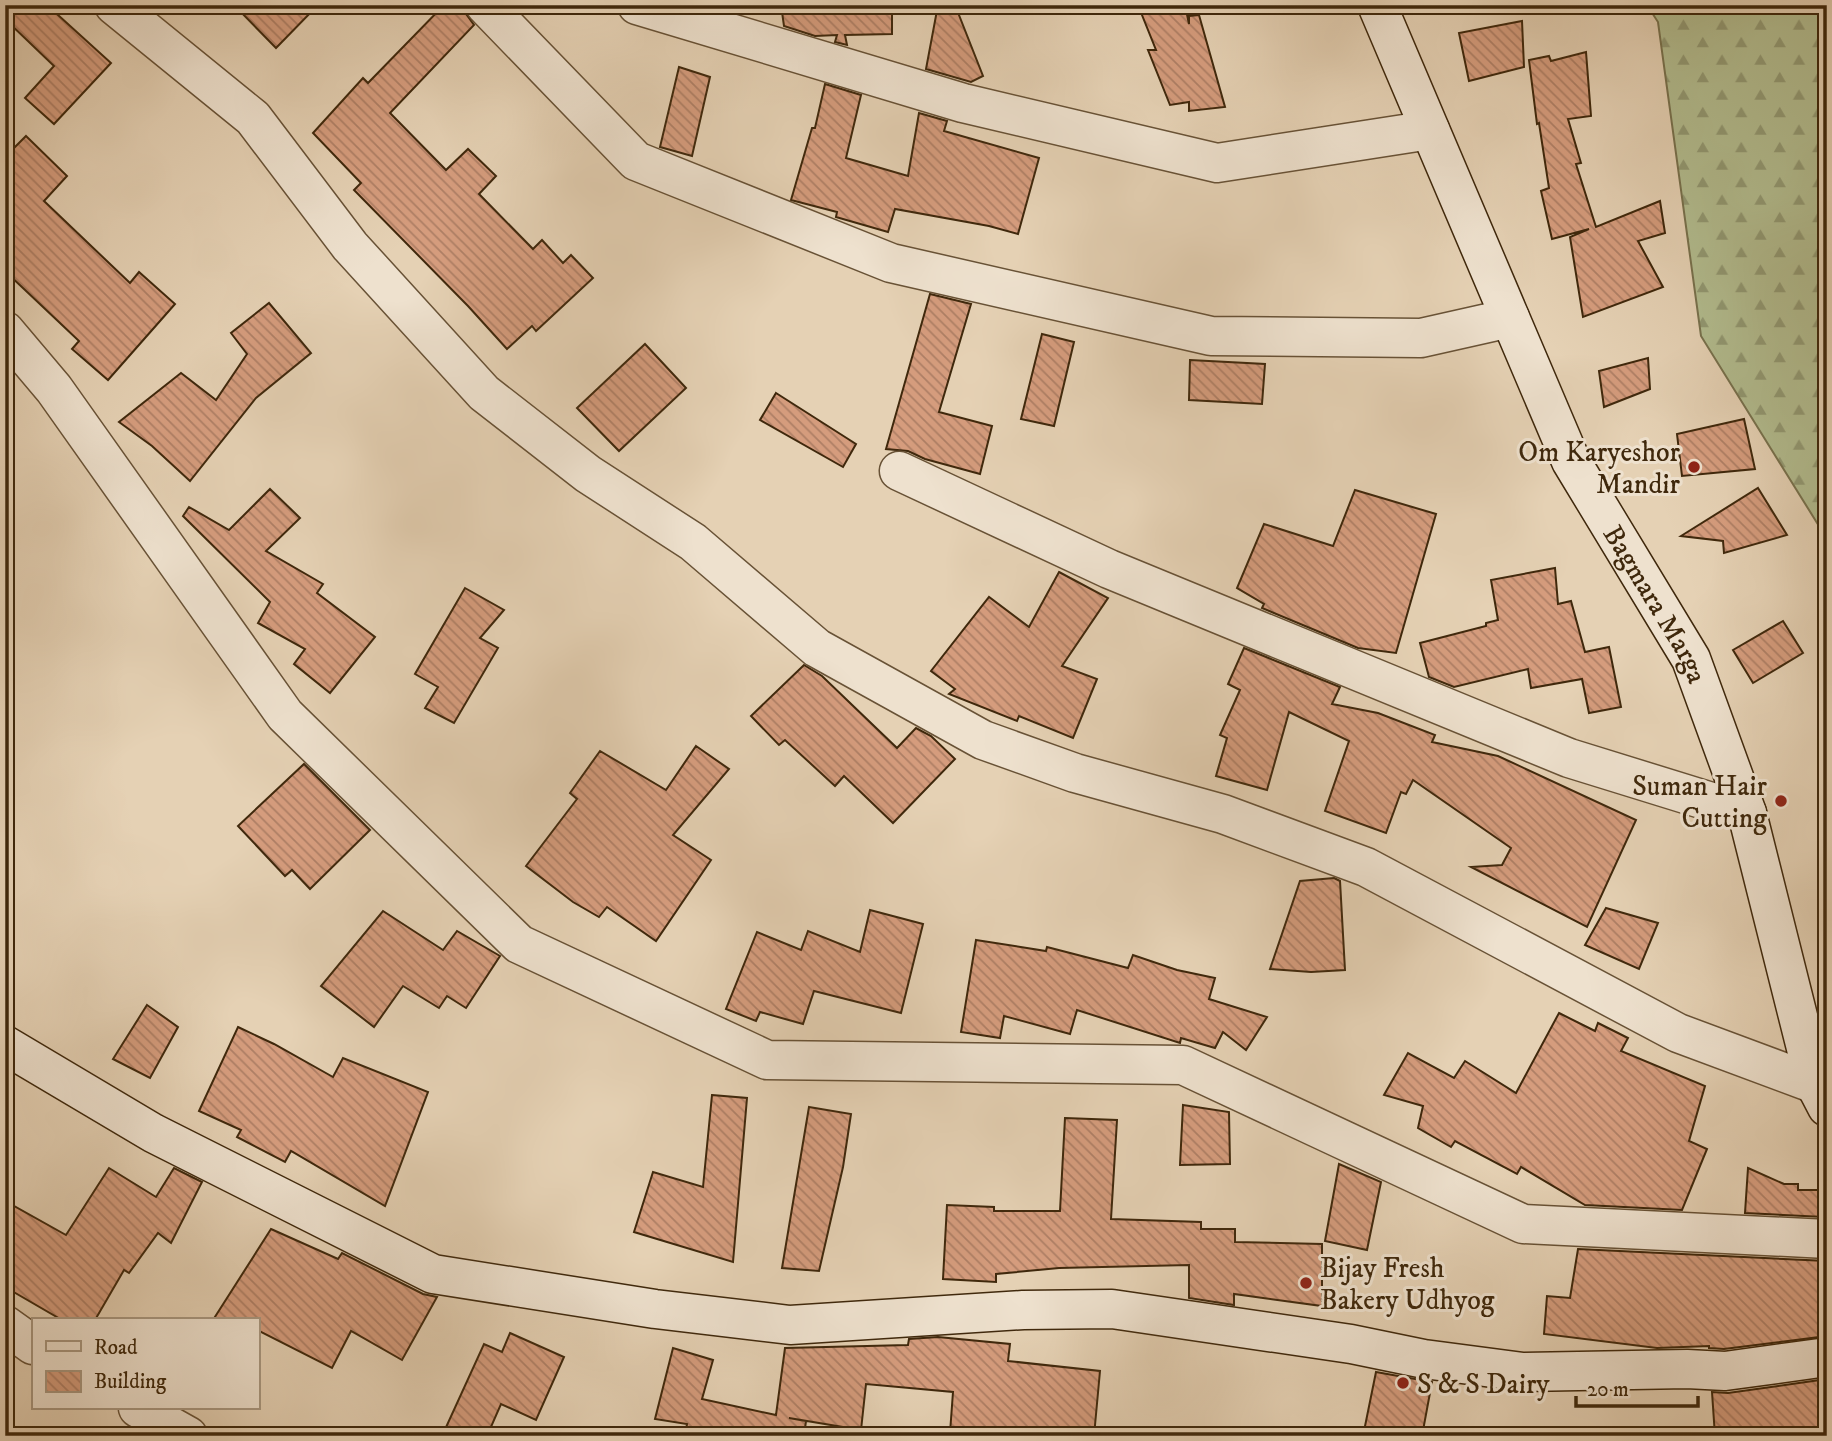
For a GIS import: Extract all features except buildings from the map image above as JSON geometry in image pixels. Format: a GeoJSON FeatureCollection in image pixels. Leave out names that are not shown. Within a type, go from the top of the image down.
{"type":"FeatureCollection","features":[{"type":"Feature","properties":{"kind":"street"},"geometry":{"type":"LineString","coordinates":[[114,5],[253,118],[350,246],[484,393],[588,474],[693,542],[817,648],[983,740],[1075,773],[1223,814],[1366,867],[1678,1033],[1821,1096]]}},
{"type":"Feature","properties":{"kind":"street"},"geometry":{"type":"LineString","coordinates":[[485,5],[636,161],[891,263],[1212,336],[1422,338],[1510,318]]}},
{"type":"Feature","properties":{"kind":"street"},"geometry":{"type":"LineString","coordinates":[[637,5],[963,103],[1217,163],[1430,130]]}},
{"type":"Feature","properties":{"kind":"street","name":"Bagmara Marga"},"geometry":{"type":"LineString","coordinates":[[1377,5],[1572,461],[1691,659],[1747,813],[1821,1096]]}},
{"type":"Feature","properties":{"kind":"street"},"geometry":{"type":"LineString","coordinates":[[5,331],[54,389],[285,715],[519,944],[768,1060],[1183,1065],[1523,1224],[1827,1239]]}},
{"type":"Feature","properties":{"kind":"street"},"geometry":{"type":"LineString","coordinates":[[899,471],[1109,569],[1569,758],[1747,813]]}},
{"type":"Feature","properties":{"kind":"street"},"geometry":{"type":"LineString","coordinates":[[5,1045],[153,1133],[433,1274],[655,1309],[790,1325],[1023,1310],[1112,1309],[1351,1344],[1424,1359],[1523,1372],[1687,1369],[1725,1371],[1827,1357]]}},
{"type":"Feature","properties":{"kind":"street"},"geometry":{"type":"LineString","coordinates":[[5,1325],[32,1344]]}},
{"type":"Feature","properties":{"kind":"street"},"geometry":{"type":"LineString","coordinates":[[142,1410],[188,1436]]}},
{"type":"Feature","properties":{"kind":"green space"},"geometry":{"type":"Polygon","coordinates":[[[1647,5],[1827,5],[1827,539],[1701,336],[1658,22],[1647,5]]]}},
{"type":"Feature","properties":{"kind":"place","name":"Om Karyeshor Mandir"},"geometry":{"type":"Point","coordinates":[1694,467]}},
{"type":"Feature","properties":{"kind":"place","name":"Suman Hair Cutting"},"geometry":{"type":"Point","coordinates":[1781,801]}},
{"type":"Feature","properties":{"kind":"place","name":"Bijay Fresh Bakery Udhyog"},"geometry":{"type":"Point","coordinates":[1306,1283]}},
{"type":"Feature","properties":{"kind":"place","name":"S & S Dairy"},"geometry":{"type":"Point","coordinates":[1403,1383]}}]}
